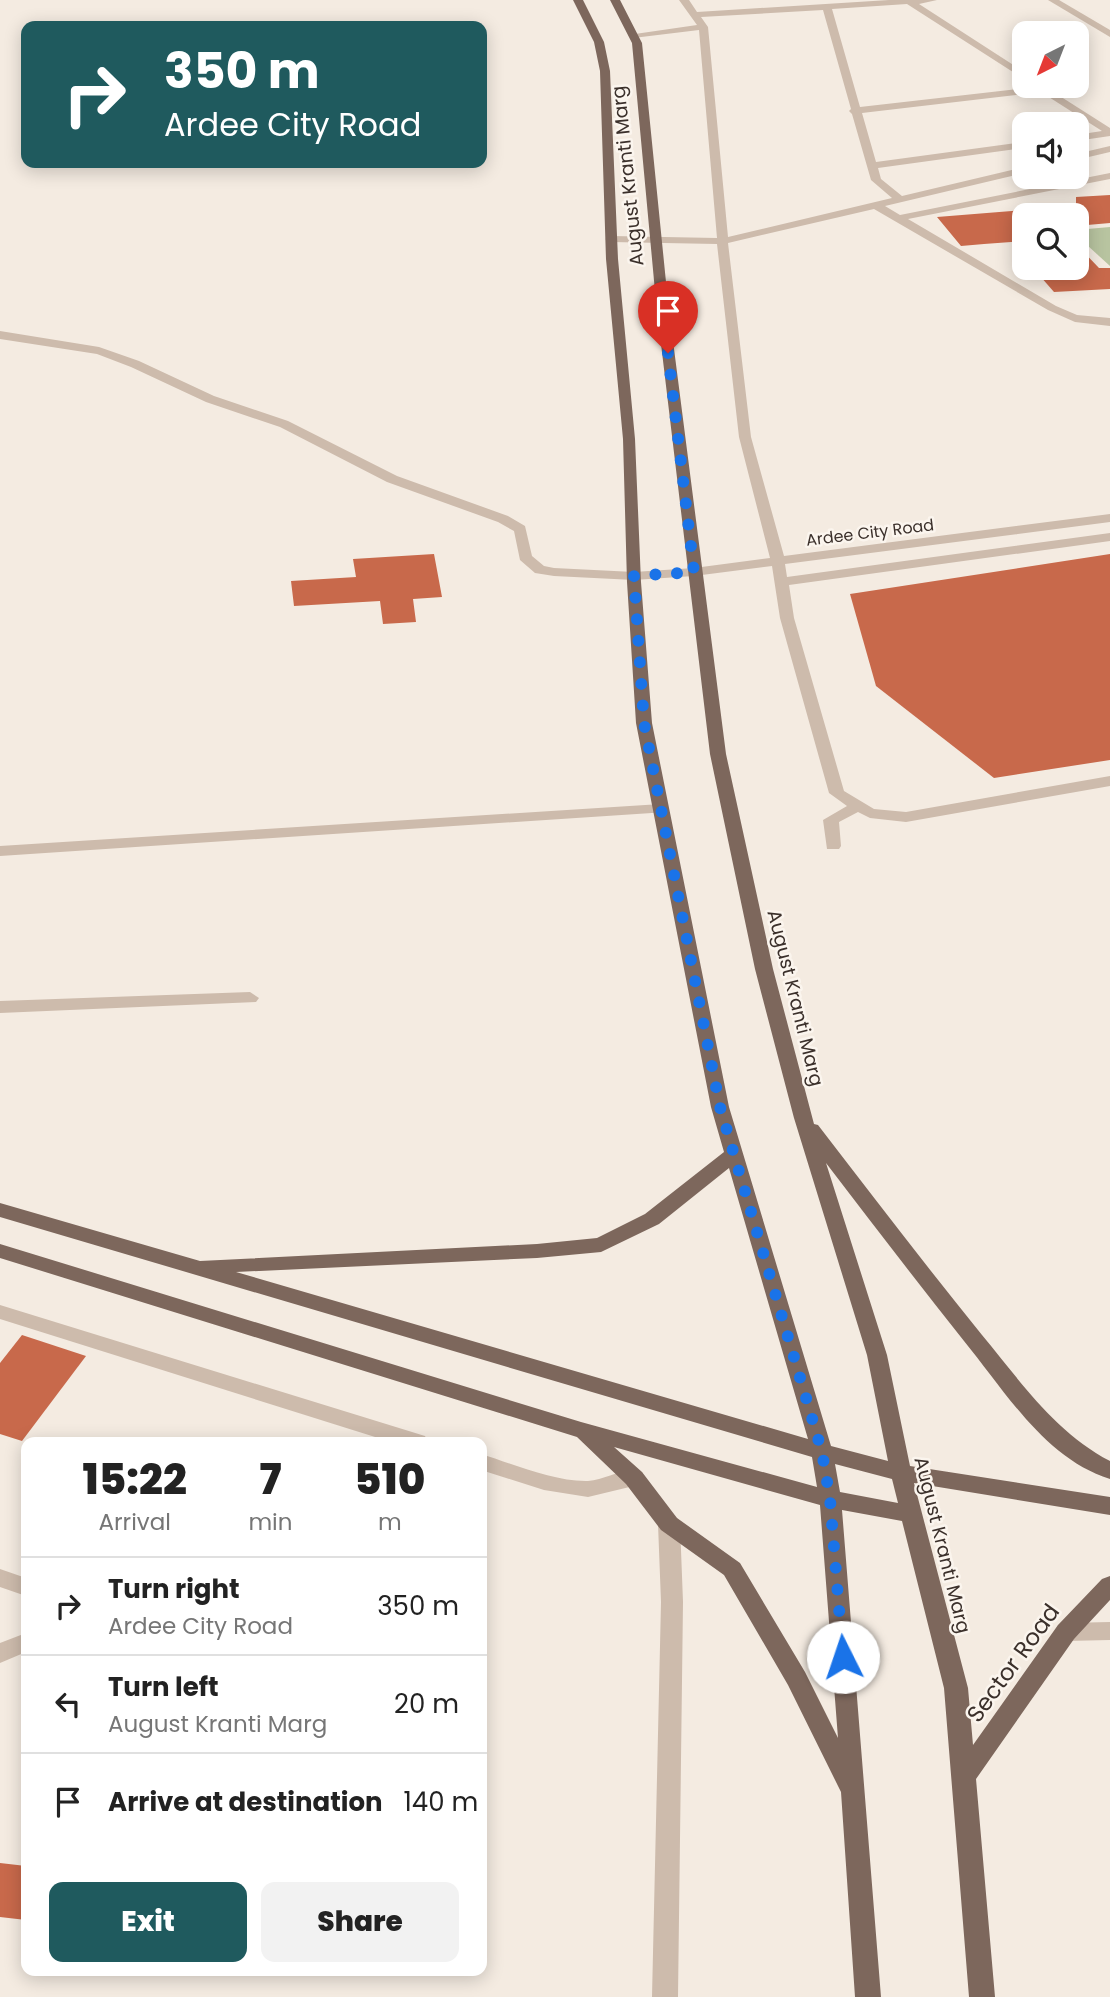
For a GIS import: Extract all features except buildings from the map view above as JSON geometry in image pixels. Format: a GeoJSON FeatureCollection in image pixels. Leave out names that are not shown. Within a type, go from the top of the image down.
{"type":"FeatureCollection","features":[{"type":"Feature","properties":{"kind":"main road","name":"August Kranti Marg"},"geometry":{"type":"LineString","coordinates":[[578,0],[598,42],[604,71],[611,239],[629,439],[634,576],[644,723],[720,1107],[822,1452],[830,1499],[868,1997]]}},
{"type":"Feature","properties":{"kind":"main road","name":"August Kranti Marg"},"geometry":{"type":"LineString","coordinates":[[615,0],[637,43],[656,240],[718,754],[764,969],[803,1118],[877,1355],[901,1473],[956,1688],[982,1997]]}},
{"type":"Feature","properties":{"kind":"main road"},"geometry":{"type":"LineString","coordinates":[[803,1118],[910,1260],[1041,1421],[1076,1453],[1110,1471]]}},
{"type":"Feature","properties":{"kind":"main road"},"geometry":{"type":"LineString","coordinates":[[190,1267],[537,1251],[601,1245],[652,1219],[734,1154]]}},
{"type":"Feature","properties":{"kind":"main road"},"geometry":{"type":"LineString","coordinates":[[0,1210],[822,1452],[901,1473],[1110,1506]]}},
{"type":"Feature","properties":{"kind":"main road"},"geometry":{"type":"LineString","coordinates":[[0,1251],[581,1430],[830,1499],[911,1514]]}},
{"type":"Feature","properties":{"kind":"main road"},"geometry":{"type":"LineString","coordinates":[[581,1430],[634,1478],[669,1524],[732,1569],[797,1679],[853,1793]]}},
{"type":"Feature","properties":{"kind":"main road","name":"Sector Road"},"geometry":{"type":"LineString","coordinates":[[964,1776],[1066,1632],[1110,1585]]}},
{"type":"Feature","properties":{"kind":"street"},"geometry":{"type":"LineString","coordinates":[[684,0],[703,27],[728,302],[745,437],[778,561],[787,618],[837,793],[870,813],[906,817],[1110,781]]}},
{"type":"Feature","properties":{"kind":"street"},"geometry":{"type":"LineString","coordinates":[[696,15],[932,0]]}},
{"type":"Feature","properties":{"kind":"street"},"geometry":{"type":"LineString","coordinates":[[1053,0],[1110,34]]}},
{"type":"Feature","properties":{"kind":"street"},"geometry":{"type":"LineString","coordinates":[[910,2],[1012,68]]}},
{"type":"Feature","properties":{"kind":"street"},"geometry":{"type":"LineString","coordinates":[[827,8],[876,180],[901,200]]}},
{"type":"Feature","properties":{"kind":"street"},"geometry":{"type":"LineString","coordinates":[[633,35],[703,27]]}},
{"type":"Feature","properties":{"kind":"street"},"geometry":{"type":"LineString","coordinates":[[854,110],[1012,91]]}},
{"type":"Feature","properties":{"kind":"street"},"geometry":{"type":"LineString","coordinates":[[1058,98],[1110,132]]}},
{"type":"Feature","properties":{"kind":"street"},"geometry":{"type":"LineString","coordinates":[[1089,136],[1110,132]]}},
{"type":"Feature","properties":{"kind":"street"},"geometry":{"type":"LineString","coordinates":[[871,166],[1012,147]]}},
{"type":"Feature","properties":{"kind":"street"},"geometry":{"type":"LineString","coordinates":[[1089,154],[1110,149]]}},
{"type":"Feature","properties":{"kind":"street"},"geometry":{"type":"LineString","coordinates":[[611,239],[724,241],[1012,173]]}},
{"type":"Feature","properties":{"kind":"street"},"geometry":{"type":"LineString","coordinates":[[899,218],[1110,176]]}},
{"type":"Feature","properties":{"kind":"street"},"geometry":{"type":"LineString","coordinates":[[877,206],[1052,308],[1075,318],[1110,322]]}},
{"type":"Feature","properties":{"kind":"street","name":"Ardee City Road"},"geometry":{"type":"LineString","coordinates":[[0,335],[99,351],[135,364],[210,399],[284,424],[392,479],[503,519],[520,529],[525,557],[540,570],[634,576],[694,572],[1110,518]]}},
{"type":"Feature","properties":{"kind":"street"},"geometry":{"type":"LineString","coordinates":[[781,582],[1110,537]]}},
{"type":"Feature","properties":{"kind":"street"},"geometry":{"type":"LineString","coordinates":[[832,846],[831,820],[858,806]]}},
{"type":"Feature","properties":{"kind":"street"},"geometry":{"type":"LineString","coordinates":[[0,851],[661,809]]}},
{"type":"Feature","properties":{"kind":"street"},"geometry":{"type":"LineString","coordinates":[[0,1007],[250,998]]}},
{"type":"Feature","properties":{"kind":"street"},"geometry":{"type":"LineString","coordinates":[[0,1312],[401,1437]]}},
{"type":"Feature","properties":{"kind":"street"},"geometry":{"type":"LineString","coordinates":[[487,1464],[544,1482],[588,1489],[634,1478]]}},
{"type":"Feature","properties":{"kind":"street"},"geometry":{"type":"LineString","coordinates":[[665,1997],[672,1602],[669,1524]]}},
{"type":"Feature","properties":{"kind":"street"},"geometry":{"type":"LineString","coordinates":[[0,1578],[21,1585]]}},
{"type":"Feature","properties":{"kind":"street"},"geometry":{"type":"LineString","coordinates":[[1066,1632],[1110,1632]]}},
{"type":"Feature","properties":{"kind":"street"},"geometry":{"type":"LineString","coordinates":[[0,1653],[21,1644]]}},
{"type":"Feature","properties":{"kind":"green space"},"geometry":{"type":"Polygon","coordinates":[[[1110,227],[1110,266],[1089,247],[1089,229],[1110,227]]]}},
{"type":"Feature","properties":{"kind":"route"},"geometry":{"type":"LineString","coordinates":[[668,353],[694,572],[634,576],[644,723],[720,1107],[822,1452],[830,1499],[843,1657]]}}]}
